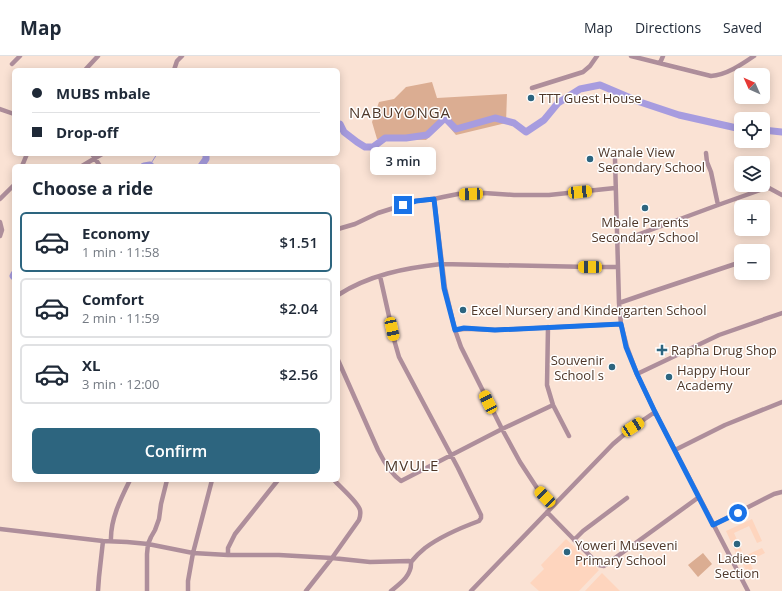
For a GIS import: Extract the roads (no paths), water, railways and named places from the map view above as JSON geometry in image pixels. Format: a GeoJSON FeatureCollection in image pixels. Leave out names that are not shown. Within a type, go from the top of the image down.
{"type":"FeatureCollection","features":[{"type":"Feature","properties":{"kind":"street"},"geometry":{"type":"LineString","coordinates":[[12,64],[20,56]]}},
{"type":"Feature","properties":{"kind":"street"},"geometry":{"type":"LineString","coordinates":[[87,68],[98,56]]}},
{"type":"Feature","properties":{"kind":"street"},"geometry":{"type":"LineString","coordinates":[[175,68],[182,56]]}},
{"type":"Feature","properties":{"kind":"street"},"geometry":{"type":"LineString","coordinates":[[532,88],[583,72],[590,66],[597,56]]}},
{"type":"Feature","properties":{"kind":"street"},"geometry":{"type":"LineString","coordinates":[[631,56],[706,76],[716,76],[734,69],[754,56]]}},
{"type":"Feature","properties":{"kind":"street"},"geometry":{"type":"LineString","coordinates":[[660,63],[663,56]]}},
{"type":"Feature","properties":{"kind":"street"},"geometry":{"type":"LineString","coordinates":[[0,109],[12,113]]}},
{"type":"Feature","properties":{"kind":"street"},"geometry":{"type":"LineString","coordinates":[[706,153],[718,205]]}},
{"type":"Feature","properties":{"kind":"street"},"geometry":{"type":"LineString","coordinates":[[84,164],[93,156]]}},
{"type":"Feature","properties":{"kind":"street"},"geometry":{"type":"LineString","coordinates":[[615,159],[619,303],[621,324],[626,347],[655,412],[748,591]]}},
{"type":"Feature","properties":{"kind":"street"},"geometry":{"type":"LineString","coordinates":[[0,199],[12,188]]}},
{"type":"Feature","properties":{"kind":"street"},"geometry":{"type":"LineString","coordinates":[[340,228],[378,213],[416,201],[458,194],[484,193],[549,195],[615,188]]}},
{"type":"Feature","properties":{"kind":"street"},"geometry":{"type":"LineString","coordinates":[[618,242],[763,189],[769,188],[782,195]]}},
{"type":"Feature","properties":{"kind":"street"},"geometry":{"type":"LineString","coordinates":[[434,199],[444,288],[461,347],[520,462],[536,488],[554,506]]}},
{"type":"Feature","properties":{"kind":"street"},"geometry":{"type":"LineString","coordinates":[[0,222],[2,230],[0,236]]}},
{"type":"Feature","properties":{"kind":"street"},"geometry":{"type":"LineString","coordinates":[[340,294],[351,287],[380,276],[419,266],[441,264],[618,267]]}},
{"type":"Feature","properties":{"kind":"street"},"geometry":{"type":"LineString","coordinates":[[619,303],[734,264]]}},
{"type":"Feature","properties":{"kind":"street"},"geometry":{"type":"LineString","coordinates":[[380,276],[399,357],[481,515],[479,521],[461,528],[424,549],[411,562],[409,572],[403,582],[391,591]]}},
{"type":"Feature","properties":{"kind":"street"},"geometry":{"type":"LineString","coordinates":[[637,374],[719,334],[782,313]]}},
{"type":"Feature","properties":{"kind":"street"},"geometry":{"type":"LineString","coordinates":[[455,330],[464,328],[495,330],[621,324]]}},
{"type":"Feature","properties":{"kind":"street"},"geometry":{"type":"LineString","coordinates":[[548,327],[547,384],[553,405],[569,436]]}},
{"type":"Feature","properties":{"kind":"street"},"geometry":{"type":"LineString","coordinates":[[340,364],[378,450],[385,463],[401,481],[502,429],[553,405]]}},
{"type":"Feature","properties":{"kind":"street"},"geometry":{"type":"LineString","coordinates":[[675,450],[725,424],[782,402]]}},
{"type":"Feature","properties":{"kind":"street"},"geometry":{"type":"LineString","coordinates":[[471,591],[613,444],[633,427],[655,412]]}},
{"type":"Feature","properties":{"kind":"street"},"geometry":{"type":"LineString","coordinates":[[111,541],[111,534],[118,505],[129,482]]}},
{"type":"Feature","properties":{"kind":"street"},"geometry":{"type":"LineString","coordinates":[[147,591],[148,544],[159,518],[166,482]]}},
{"type":"Feature","properties":{"kind":"street"},"geometry":{"type":"LineString","coordinates":[[188,591],[188,580],[193,553],[211,482]]}},
{"type":"Feature","properties":{"kind":"street"},"geometry":{"type":"LineString","coordinates":[[228,555],[228,548],[235,534],[276,482]]}},
{"type":"Feature","properties":{"kind":"street"},"geometry":{"type":"LineString","coordinates":[[306,591],[332,558],[361,515],[360,509],[356,503],[336,482]]}},
{"type":"Feature","properties":{"kind":"street"},"geometry":{"type":"LineString","coordinates":[[713,525],[774,494],[782,492]]}},
{"type":"Feature","properties":{"kind":"street"},"geometry":{"type":"LineString","coordinates":[[547,512],[599,565],[604,566],[699,497]]}},
{"type":"Feature","properties":{"kind":"street"},"geometry":{"type":"LineString","coordinates":[[574,540],[583,531],[627,498]]}},
{"type":"Feature","properties":{"kind":"street"},"geometry":{"type":"LineString","coordinates":[[0,529],[103,541],[148,544],[193,553],[279,555],[370,562],[411,562]]}},
{"type":"Feature","properties":{"kind":"street"},"geometry":{"type":"LineString","coordinates":[[98,591],[103,541]]}},
{"type":"Feature","properties":{"kind":"waterway"},"geometry":{"type":"LineString","coordinates":[[340,124],[344,132],[365,147],[373,147],[385,138],[406,138],[427,135],[445,118],[456,129],[495,118],[514,123],[526,132],[544,120],[558,103],[580,89],[600,85],[640,102],[679,115],[734,127]]}},
{"type":"Feature","properties":{"kind":"waterway"},"geometry":{"type":"LineString","coordinates":[[770,131],[782,132]]}},
{"type":"Feature","properties":{"kind":"waterway"},"geometry":{"type":"LineString","coordinates":[[151,164],[156,156]]}},
{"type":"Feature","properties":{"kind":"waterway"},"geometry":{"type":"LineString","coordinates":[[202,164],[206,159],[206,156]]}},
{"type":"Feature","properties":{"kind":"place","name":"TTT Guest House"},"geometry":{"type":"Point","coordinates":[531,98]}},
{"type":"Feature","properties":{"kind":"place","name":"Wanale View Secondary School"},"geometry":{"type":"Point","coordinates":[590,159]}},
{"type":"Feature","properties":{"kind":"place","name":"Mbale Parents Secondary School"},"geometry":{"type":"Point","coordinates":[645,208]}},
{"type":"Feature","properties":{"kind":"place","name":"Excel Nursery and Kindergarten School"},"geometry":{"type":"Point","coordinates":[463,310]}},
{"type":"Feature","properties":{"kind":"place","name":"Rapha Drug Shop"},"geometry":{"type":"Point","coordinates":[662,350]}},
{"type":"Feature","properties":{"kind":"place","name":"Souvenir School s"},"geometry":{"type":"Point","coordinates":[612,367]}},
{"type":"Feature","properties":{"kind":"place","name":"Happy Hour Academy"},"geometry":{"type":"Point","coordinates":[669,377]}},
{"type":"Feature","properties":{"kind":"place","name":"Ladies Section"},"geometry":{"type":"Point","coordinates":[737,544]}},
{"type":"Feature","properties":{"kind":"place","name":"Yoweri Museveni Primary School"},"geometry":{"type":"Point","coordinates":[567,552]}},
{"type":"Feature","properties":{"kind":"district","name":"NABUYONGA"},"geometry":{"type":"Point","coordinates":[400,112]}},
{"type":"Feature","properties":{"kind":"district","name":"MVULE"},"geometry":{"type":"Point","coordinates":[412,465]}}]}
